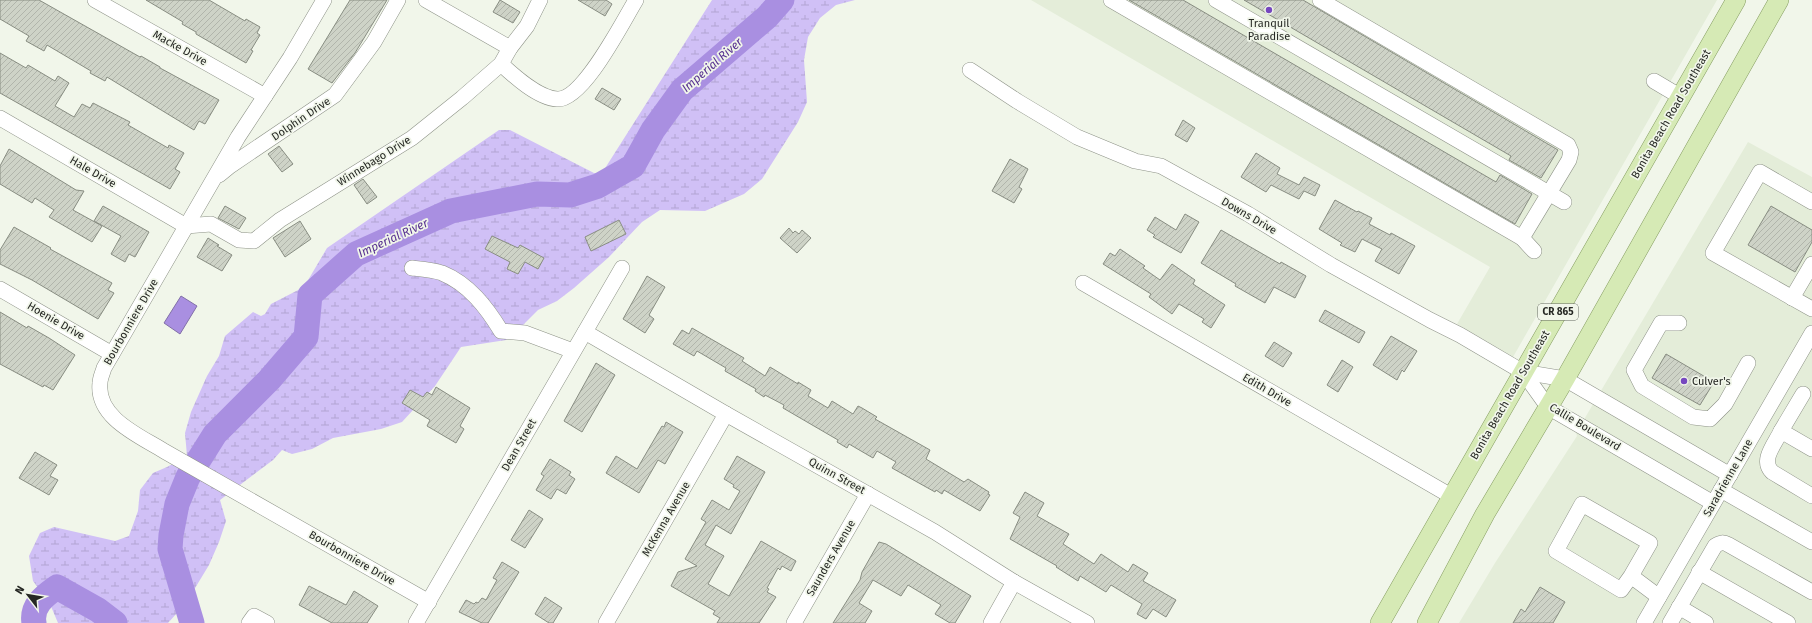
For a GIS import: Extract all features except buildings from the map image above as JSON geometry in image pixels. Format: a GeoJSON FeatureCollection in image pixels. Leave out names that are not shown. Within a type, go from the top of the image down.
{"type":"FeatureCollection","features":[{"type":"Feature","properties":{"kind":"main road","name":"Bonita Beach Road Southeast"},"geometry":{"type":"LineString","coordinates":[[1380,623],[1451,496],[1736,0]]}},
{"type":"Feature","properties":{"kind":"main road"},"geometry":{"type":"LineString","coordinates":[[1427,623],[1486,514],[1565,379],[1779,0]]}},
{"type":"Feature","properties":{"kind":"street","name":"Macke Drive"},"geometry":{"type":"LineString","coordinates":[[95,0],[265,96]]}},
{"type":"Feature","properties":{"kind":"street","name":"Bourbonniere Drive"},"geometry":{"type":"LineString","coordinates":[[324,0],[290,58],[238,137],[104,368],[100,383],[102,399],[110,415],[124,426],[164,451],[428,602]]}},
{"type":"Feature","properties":{"kind":"street","name":"Dolphin Drive"},"geometry":{"type":"LineString","coordinates":[[213,180],[230,166],[335,95],[374,42],[398,0]]}},
{"type":"Feature","properties":{"kind":"street"},"geometry":{"type":"LineString","coordinates":[[426,0],[448,5],[510,48]]}},
{"type":"Feature","properties":{"kind":"street","name":"Winnebago Drive"},"geometry":{"type":"LineString","coordinates":[[186,226],[211,224],[239,240],[254,241],[280,220],[412,138],[462,98],[500,64],[526,26],[540,0]]}},
{"type":"Feature","properties":{"kind":"street"},"geometry":{"type":"LineString","coordinates":[[500,64],[543,96],[558,100],[573,94],[580,88],[594,69],[636,0]]}},
{"type":"Feature","properties":{"kind":"street"},"geometry":{"type":"LineString","coordinates":[[1111,0],[1522,238],[1534,251]]}},
{"type":"Feature","properties":{"kind":"street"},"geometry":{"type":"LineString","coordinates":[[1216,0],[1564,202]]}},
{"type":"Feature","properties":{"kind":"street"},"geometry":{"type":"LineString","coordinates":[[1320,0],[1568,145],[1571,152],[1569,160],[1550,194],[1522,238]]}},
{"type":"Feature","properties":{"kind":"street","name":"Downs Drive"},"geometry":{"type":"LineString","coordinates":[[970,70],[1017,102],[1077,137],[1135,162],[1161,166],[1248,214],[1331,265],[1460,335],[1523,372]]}},
{"type":"Feature","properties":{"kind":"street"},"geometry":{"type":"LineString","coordinates":[[1654,81],[1681,97]]}},
{"type":"Feature","properties":{"kind":"street","name":"Hale Drive"},"geometry":{"type":"LineString","coordinates":[[0,118],[186,226]]}},
{"type":"Feature","properties":{"kind":"street"},"geometry":{"type":"LineString","coordinates":[[1812,202],[1760,172],[1713,253],[1812,309]]}},
{"type":"Feature","properties":{"kind":"street"},"geometry":{"type":"LineString","coordinates":[[1792,298],[1812,264]]}},
{"type":"Feature","properties":{"kind":"street"},"geometry":{"type":"LineString","coordinates":[[412,268],[442,273],[461,284],[475,295],[501,331],[525,334],[573,351]]}},
{"type":"Feature","properties":{"kind":"street","name":"Dean Street"},"geometry":{"type":"LineString","coordinates":[[416,623],[622,268]]}},
{"type":"Feature","properties":{"kind":"street","name":"Edith Drive"},"geometry":{"type":"LineString","coordinates":[[1083,283],[1451,496]]}},
{"type":"Feature","properties":{"kind":"street","name":"Hoenie Drive"},"geometry":{"type":"LineString","coordinates":[[0,289],[112,354]]}},
{"type":"Feature","properties":{"kind":"street"},"geometry":{"type":"LineString","coordinates":[[1678,323],[1660,323],[1634,370],[1642,386],[1693,417],[1710,419],[1724,404],[1748,363]]}},
{"type":"Feature","properties":{"kind":"street","name":"Quinn Street"},"geometry":{"type":"LineString","coordinates":[[585,332],[726,414],[935,532],[1014,582],[1087,623]]}},
{"type":"Feature","properties":{"kind":"street","name":"Saradrienne Lane"},"geometry":{"type":"LineString","coordinates":[[1644,623],[1812,333]]}},
{"type":"Feature","properties":{"kind":"street"},"geometry":{"type":"LineString","coordinates":[[1523,372],[1565,379],[1730,475]]}},
{"type":"Feature","properties":{"kind":"street","name":"Callie Boulevard"},"geometry":{"type":"LineString","coordinates":[[1523,372],[1548,407],[1717,497],[1812,542]]}},
{"type":"Feature","properties":{"kind":"street"},"geometry":{"type":"LineString","coordinates":[[1784,382],[1807,396],[1781,431],[1766,463],[1772,472],[1812,496]]}},
{"type":"Feature","properties":{"kind":"street","name":"McKenna Avenue"},"geometry":{"type":"LineString","coordinates":[[606,623],[726,414]]}},
{"type":"Feature","properties":{"kind":"street"},"geometry":{"type":"LineString","coordinates":[[1781,431],[1812,449]]}},
{"type":"Feature","properties":{"kind":"street","name":"Saunders Avenue"},"geometry":{"type":"LineString","coordinates":[[794,623],[868,494]]}},
{"type":"Feature","properties":{"kind":"street"},"geometry":{"type":"LineString","coordinates":[[1582,504],[1650,543],[1631,576],[1621,590],[1556,552],[1582,504]]}},
{"type":"Feature","properties":{"kind":"street"},"geometry":{"type":"LineString","coordinates":[[1670,623],[1715,546],[1723,542],[1812,592]]}},
{"type":"Feature","properties":{"kind":"street"},"geometry":{"type":"LineString","coordinates":[[1699,572],[1788,623]]}},
{"type":"Feature","properties":{"kind":"street"},"geometry":{"type":"LineString","coordinates":[[1631,576],[1659,597]]}},
{"type":"Feature","properties":{"kind":"street"},"geometry":{"type":"LineString","coordinates":[[991,623],[1014,582]]}},
{"type":"Feature","properties":{"kind":"street"},"geometry":{"type":"LineString","coordinates":[[1679,608],[1706,623]]}},
{"type":"Feature","properties":{"kind":"shaded area"},"geometry":{"type":"Polygon","coordinates":[[[1031,0],[1717,0],[1513,357],[1457,324],[1490,267],[1031,0]]]}},
{"type":"Feature","properties":{"kind":"shaded area"},"geometry":{"type":"Polygon","coordinates":[[[1748,142],[1812,177],[1812,623],[1459,623],[1495,563],[1577,436],[1576,433],[1748,142]]]}},
{"type":"Feature","properties":{"kind":"shaded area"},"geometry":{"type":"Polygon","coordinates":[[[181,296],[197,306],[180,334],[164,323],[181,296]]]}},
{"type":"Feature","properties":{"kind":"green space"},"geometry":{"type":"Polygon","coordinates":[[[712,0],[855,0],[836,5],[820,18],[808,37],[804,60],[807,102],[798,122],[762,179],[744,194],[705,211],[660,210],[642,222],[609,257],[574,288],[557,301],[538,310],[506,340],[461,347],[435,386],[402,422],[381,429],[333,438],[312,449],[292,454],[282,450],[273,460],[220,500],[226,521],[219,542],[209,565],[186,603],[168,623],[58,623],[50,604],[33,581],[29,556],[40,533],[54,527],[115,541],[129,536],[138,511],[140,490],[153,473],[187,456],[185,433],[191,412],[207,376],[219,356],[225,336],[253,312],[261,316],[265,314],[271,304],[304,287],[327,248],[499,130],[510,130],[594,173],[602,173],[712,0]]]}},
{"type":"Feature","properties":{"kind":"waterway","name":"Imperial River"},"geometry":{"type":"LineString","coordinates":[[192,623],[170,549],[177,504],[188,477],[215,434],[269,380],[306,337],[310,295],[356,254],[451,211],[537,194],[570,195],[598,186],[633,166],[653,130],[682,90],[767,17],[782,0]]}},
{"type":"Feature","properties":{"kind":"waterway","name":"Imperial River"},"geometry":{"type":"LineString","coordinates":[[34,623],[34,611],[43,598],[57,587],[98,610],[115,623]]}},
{"type":"Feature","properties":{"kind":"place","name":"Tranquil Paradise"},"geometry":{"type":"Point","coordinates":[1269,10]}},
{"type":"Feature","properties":{"kind":"place","name":"Culver's"},"geometry":{"type":"Point","coordinates":[1684,381]}}]}
